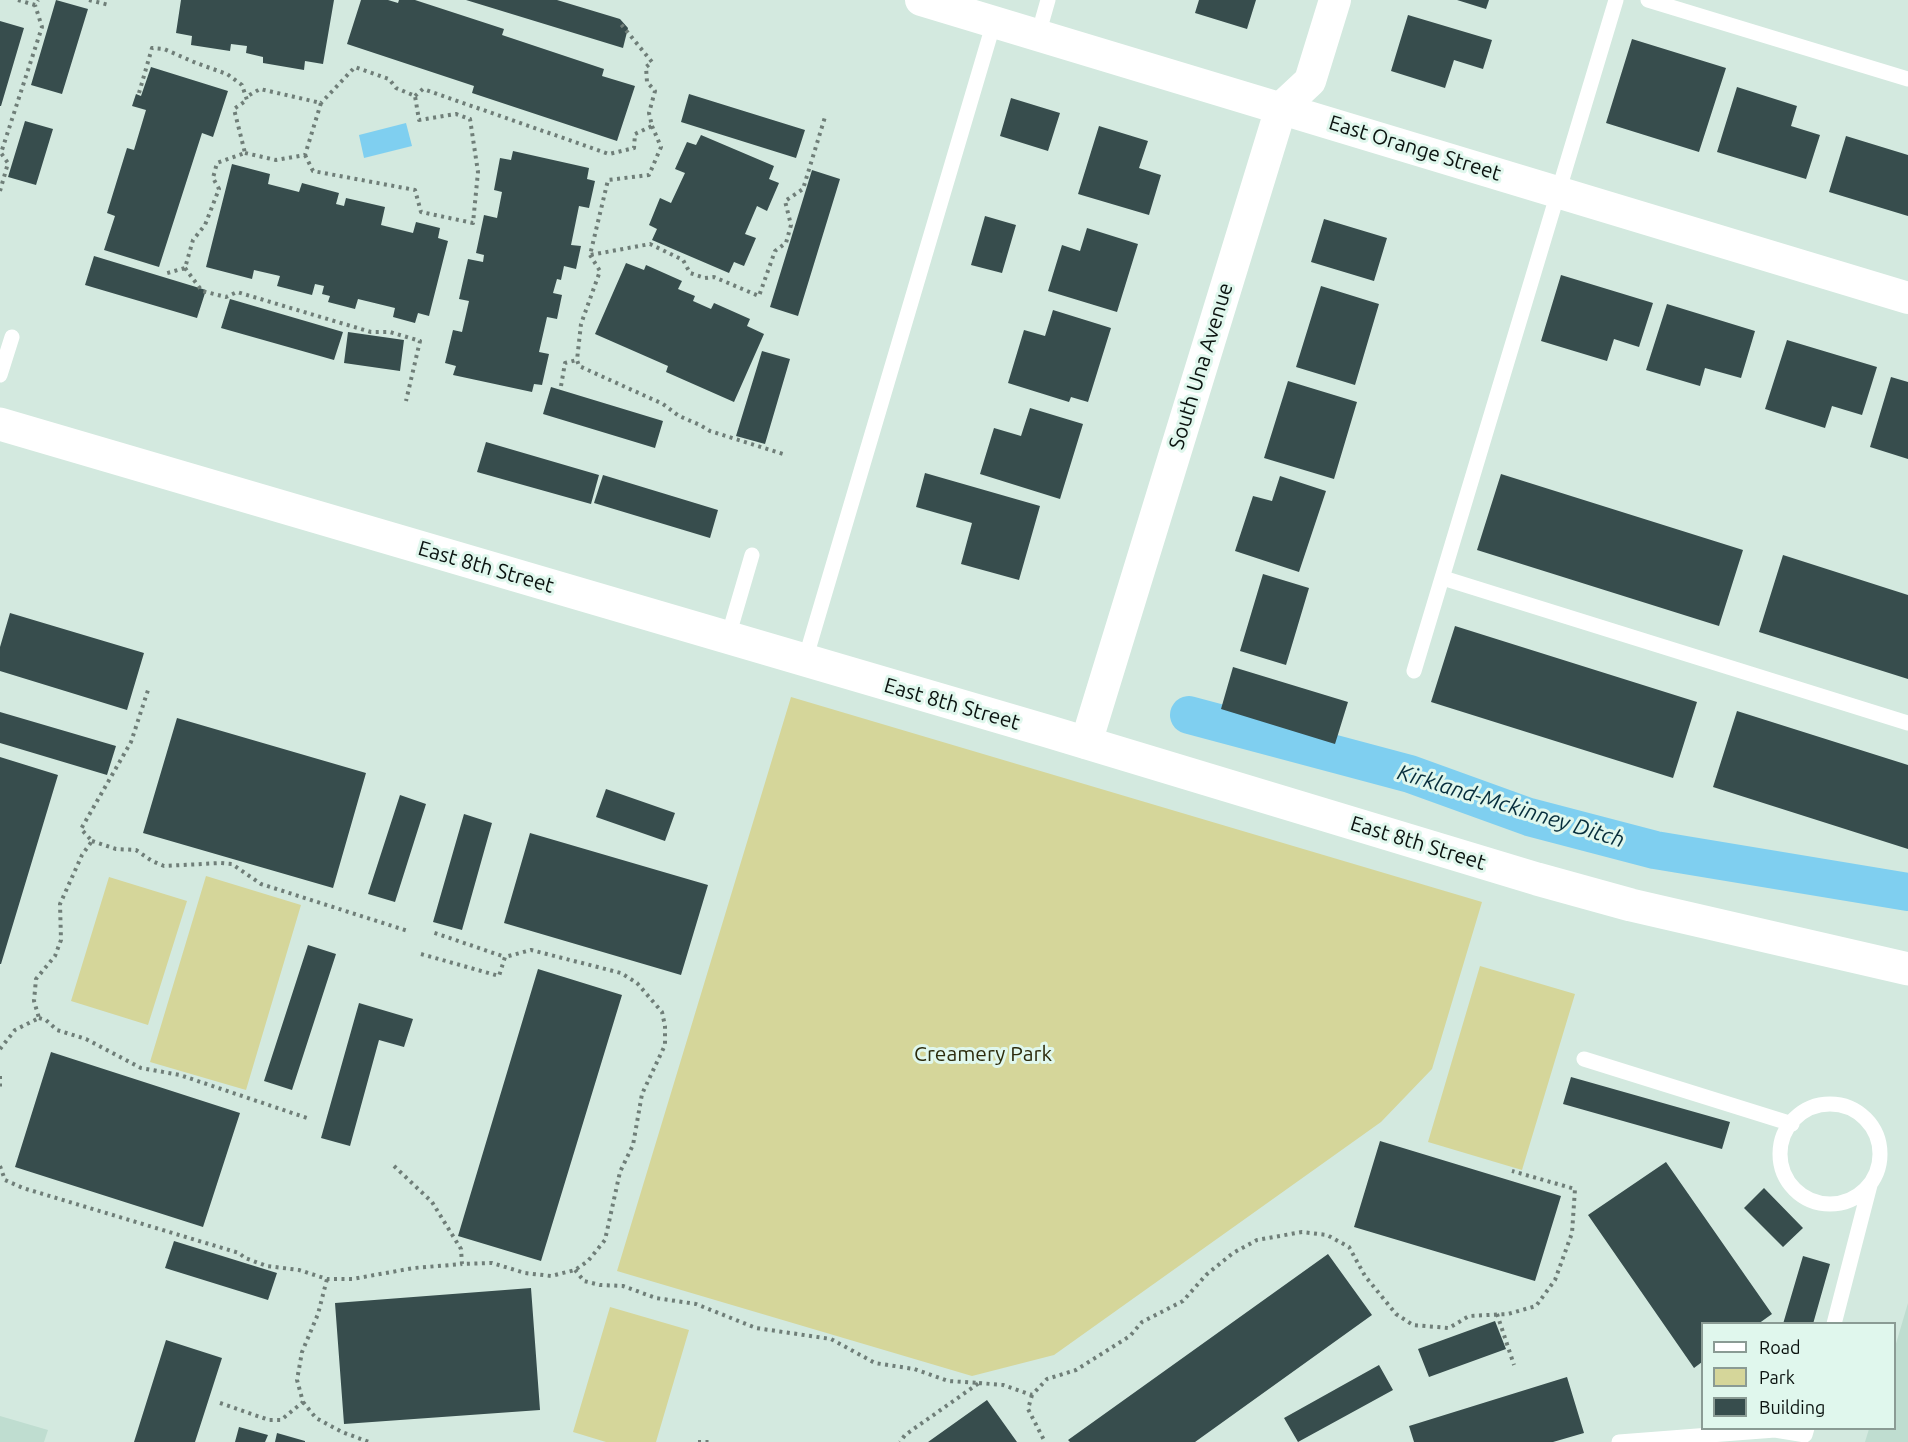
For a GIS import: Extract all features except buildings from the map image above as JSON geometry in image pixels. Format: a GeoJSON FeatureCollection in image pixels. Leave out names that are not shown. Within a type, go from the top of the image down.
{"type":"FeatureCollection","features":[{"type":"Feature","properties":{"kind":"street","name":"East Orange Street"},"geometry":{"type":"LineString","coordinates":[[921,0],[1908,298]]}},
{"type":"Feature","properties":{"kind":"street","name":"South Una Avenue"},"geometry":{"type":"LineString","coordinates":[[1086,743],[1281,108],[1310,81],[1335,0]]}},
{"type":"Feature","properties":{"kind":"street","name":"East 8th Street"},"geometry":{"type":"LineString","coordinates":[[0,424],[728,637],[1456,855],[1621,902],[1908,969]]}},
{"type":"Feature","properties":{"kind":"lane"},"geometry":{"type":"LineString","coordinates":[[1038,34],[1048,0]]}},
{"type":"Feature","properties":{"kind":"lane"},"geometry":{"type":"LineString","coordinates":[[1414,671],[1616,0]]}},
{"type":"Feature","properties":{"kind":"lane"},"geometry":{"type":"LineString","coordinates":[[1648,0],[1908,79]]}},
{"type":"Feature","properties":{"kind":"lane"},"geometry":{"type":"LineString","coordinates":[[805,660],[994,22]]}},
{"type":"Feature","properties":{"kind":"lane"},"geometry":{"type":"LineString","coordinates":[[0,375],[12,337]]}},
{"type":"Feature","properties":{"kind":"lane"},"geometry":{"type":"LineString","coordinates":[[728,637],[752,555]]}},
{"type":"Feature","properties":{"kind":"lane"},"geometry":{"type":"LineString","coordinates":[[1443,579],[1908,723]]}},
{"type":"Feature","properties":{"kind":"lane"},"geometry":{"type":"LineString","coordinates":[[1584,1059],[1792,1124]]}},
{"type":"Feature","properties":{"kind":"lane"},"geometry":{"type":"LineString","coordinates":[[1834,1322],[1870,1185],[1877,1172],[1880,1156],[1878,1140],[1871,1125],[1859,1114],[1845,1107],[1829,1105],[1813,1107],[1798,1116],[1781,1144],[1781,1161],[1786,1177],[1796,1191],[1810,1200],[1826,1204],[1843,1203],[1858,1197],[1870,1185]]}},
{"type":"Feature","properties":{"kind":"lane"},"geometry":{"type":"LineString","coordinates":[[1619,1442],[1775,1430],[1805,1435],[1806,1430]]}},
{"type":"Feature","properties":{"kind":"path"},"geometry":{"type":"LineString","coordinates":[[18,0],[35,5]]}},
{"type":"Feature","properties":{"kind":"path"},"geometry":{"type":"LineString","coordinates":[[0,191],[8,163],[1,153],[42,27],[35,5],[38,0]]}},
{"type":"Feature","properties":{"kind":"path"},"geometry":{"type":"LineString","coordinates":[[89,0],[110,5]]}},
{"type":"Feature","properties":{"kind":"path"},"geometry":{"type":"LineString","coordinates":[[620,23],[652,62],[646,67],[647,82],[655,91],[649,113],[652,126],[662,147],[649,175],[608,180],[590,255],[600,271],[581,324],[576,360],[579,366],[663,404],[679,416],[700,424],[710,431],[783,453]]}},
{"type":"Feature","properties":{"kind":"path"},"geometry":{"type":"LineString","coordinates":[[139,93],[153,48],[164,49],[227,74],[242,85],[247,100],[234,109],[245,153]]}},
{"type":"Feature","properties":{"kind":"path"},"geometry":{"type":"LineString","coordinates":[[356,67],[389,79],[396,88],[415,96],[419,120],[456,114],[470,119],[477,172],[473,223],[421,212],[415,190],[313,171],[305,155],[321,103],[356,67]]}},
{"type":"Feature","properties":{"kind":"path"},"geometry":{"type":"LineString","coordinates":[[246,97],[260,89],[321,103]]}},
{"type":"Feature","properties":{"kind":"path"},"geometry":{"type":"LineString","coordinates":[[415,96],[423,89],[609,154],[634,148],[635,134],[652,126]]}},
{"type":"Feature","properties":{"kind":"path"},"geometry":{"type":"LineString","coordinates":[[590,255],[650,244],[683,260],[690,273],[705,278],[714,277],[759,296],[775,251],[786,243],[791,225],[785,201],[803,189],[825,117]]}},
{"type":"Feature","properties":{"kind":"path"},"geometry":{"type":"LineString","coordinates":[[185,268],[193,240],[205,225],[219,189],[213,178],[217,163],[245,153],[276,160],[305,155]]}},
{"type":"Feature","properties":{"kind":"path"},"geometry":{"type":"LineString","coordinates":[[164,274],[185,268]]}},
{"type":"Feature","properties":{"kind":"path"},"geometry":{"type":"LineString","coordinates":[[185,268],[202,291],[226,297],[237,292],[371,332],[390,332],[420,341],[406,402]]}},
{"type":"Feature","properties":{"kind":"path"},"geometry":{"type":"LineString","coordinates":[[561,386],[565,363],[576,360]]}},
{"type":"Feature","properties":{"kind":"path"},"geometry":{"type":"LineString","coordinates":[[149,687],[131,742],[81,830],[92,841],[116,849],[136,850],[164,866],[220,862],[232,864],[261,884],[408,931]]}},
{"type":"Feature","properties":{"kind":"path"},"geometry":{"type":"LineString","coordinates":[[39,1018],[34,1001],[36,979],[55,957],[61,940],[60,904],[82,855],[92,841]]}},
{"type":"Feature","properties":{"kind":"path"},"geometry":{"type":"LineString","coordinates":[[0,1166],[5,1180],[22,1188],[239,1253],[245,1258],[267,1266],[299,1270],[327,1279],[352,1279],[414,1268],[462,1264],[492,1263],[525,1273],[551,1276],[575,1270],[588,1261],[605,1240],[620,1172],[633,1145],[642,1094],[665,1045],[662,1012],[637,983],[621,973],[551,953],[531,950],[505,957],[432,932]]}},
{"type":"Feature","properties":{"kind":"path"},"geometry":{"type":"LineString","coordinates":[[421,954],[499,976],[505,957]]}},
{"type":"Feature","properties":{"kind":"path"},"geometry":{"type":"LineString","coordinates":[[0,1049],[15,1030],[39,1018],[46,1020],[57,1030],[86,1039],[141,1068],[180,1075],[310,1119]]}},
{"type":"Feature","properties":{"kind":"path"},"geometry":{"type":"LineString","coordinates":[[0,1076],[0,1091]]}},
{"type":"Feature","properties":{"kind":"path"},"geometry":{"type":"LineString","coordinates":[[394,1166],[432,1202],[461,1249],[462,1264]]}},
{"type":"Feature","properties":{"kind":"path"},"geometry":{"type":"LineString","coordinates":[[1045,1442],[1028,1409],[1032,1395],[1047,1379],[1076,1370],[1130,1336],[1142,1322],[1183,1301],[1206,1275],[1233,1253],[1257,1240],[1302,1232],[1327,1235],[1348,1247],[1365,1276],[1396,1314],[1413,1324],[1449,1328],[1469,1316],[1508,1314],[1536,1306],[1555,1280],[1572,1233],[1575,1189],[1512,1171]]}},
{"type":"Feature","properties":{"kind":"path"},"geometry":{"type":"LineString","coordinates":[[575,1270],[584,1281],[623,1286],[656,1298],[696,1304],[756,1328],[831,1339],[875,1363],[914,1369],[948,1381],[1002,1385],[1032,1395]]}},
{"type":"Feature","properties":{"kind":"path"},"geometry":{"type":"LineString","coordinates":[[327,1279],[318,1314],[302,1352],[297,1380],[303,1402],[316,1418],[342,1432],[369,1442]]}},
{"type":"Feature","properties":{"kind":"path"},"geometry":{"type":"LineString","coordinates":[[1497,1314],[1514,1365]]}},
{"type":"Feature","properties":{"kind":"path"},"geometry":{"type":"LineString","coordinates":[[900,1442],[905,1435],[979,1383]]}},
{"type":"Feature","properties":{"kind":"path"},"geometry":{"type":"LineString","coordinates":[[220,1403],[269,1420],[281,1420],[303,1402]]}},
{"type":"Feature","properties":{"kind":"path"},"geometry":{"type":"LineString","coordinates":[[698,1442],[713,1442]]}},
{"type":"Feature","properties":{"kind":"shaded area"},"geometry":{"type":"Polygon","coordinates":[[[1908,1303],[1908,1442],[1865,1442],[1869,1430],[1896,1430],[1896,1344],[1908,1303]]]}},
{"type":"Feature","properties":{"kind":"shaded area"},"geometry":{"type":"Polygon","coordinates":[[[0,1416],[48,1430],[44,1442],[0,1442],[0,1416]]]}},
{"type":"Feature","properties":{"kind":"green space","name":"Creamery Park"},"geometry":{"type":"Polygon","coordinates":[[[791,697],[1482,902],[1432,1069],[1381,1122],[1054,1355],[972,1376],[617,1271],[791,697]]]}},
{"type":"Feature","properties":{"kind":"green space"},"geometry":{"type":"Polygon","coordinates":[[[206,876],[301,905],[246,1090],[150,1062],[206,876]]]}},
{"type":"Feature","properties":{"kind":"green space"},"geometry":{"type":"Polygon","coordinates":[[[109,877],[187,901],[148,1025],[71,1001],[109,877]]]}},
{"type":"Feature","properties":{"kind":"green space"},"geometry":{"type":"Polygon","coordinates":[[[1480,966],[1575,994],[1522,1170],[1428,1142],[1480,966]]]}},
{"type":"Feature","properties":{"kind":"green space"},"geometry":{"type":"Polygon","coordinates":[[[610,1307],[689,1330],[656,1442],[606,1442],[573,1432],[610,1307]]]}},
{"type":"Feature","properties":{"kind":"water"},"geometry":{"type":"Polygon","coordinates":[[[406,123],[412,146],[364,158],[359,135],[406,123]]]}},
{"type":"Feature","properties":{"kind":"waterway","name":"Kirkland-Mckinney Ditch"},"geometry":{"type":"LineString","coordinates":[[1189,715],[1410,774],[1529,817],[1655,850],[1908,892]]}}]}
